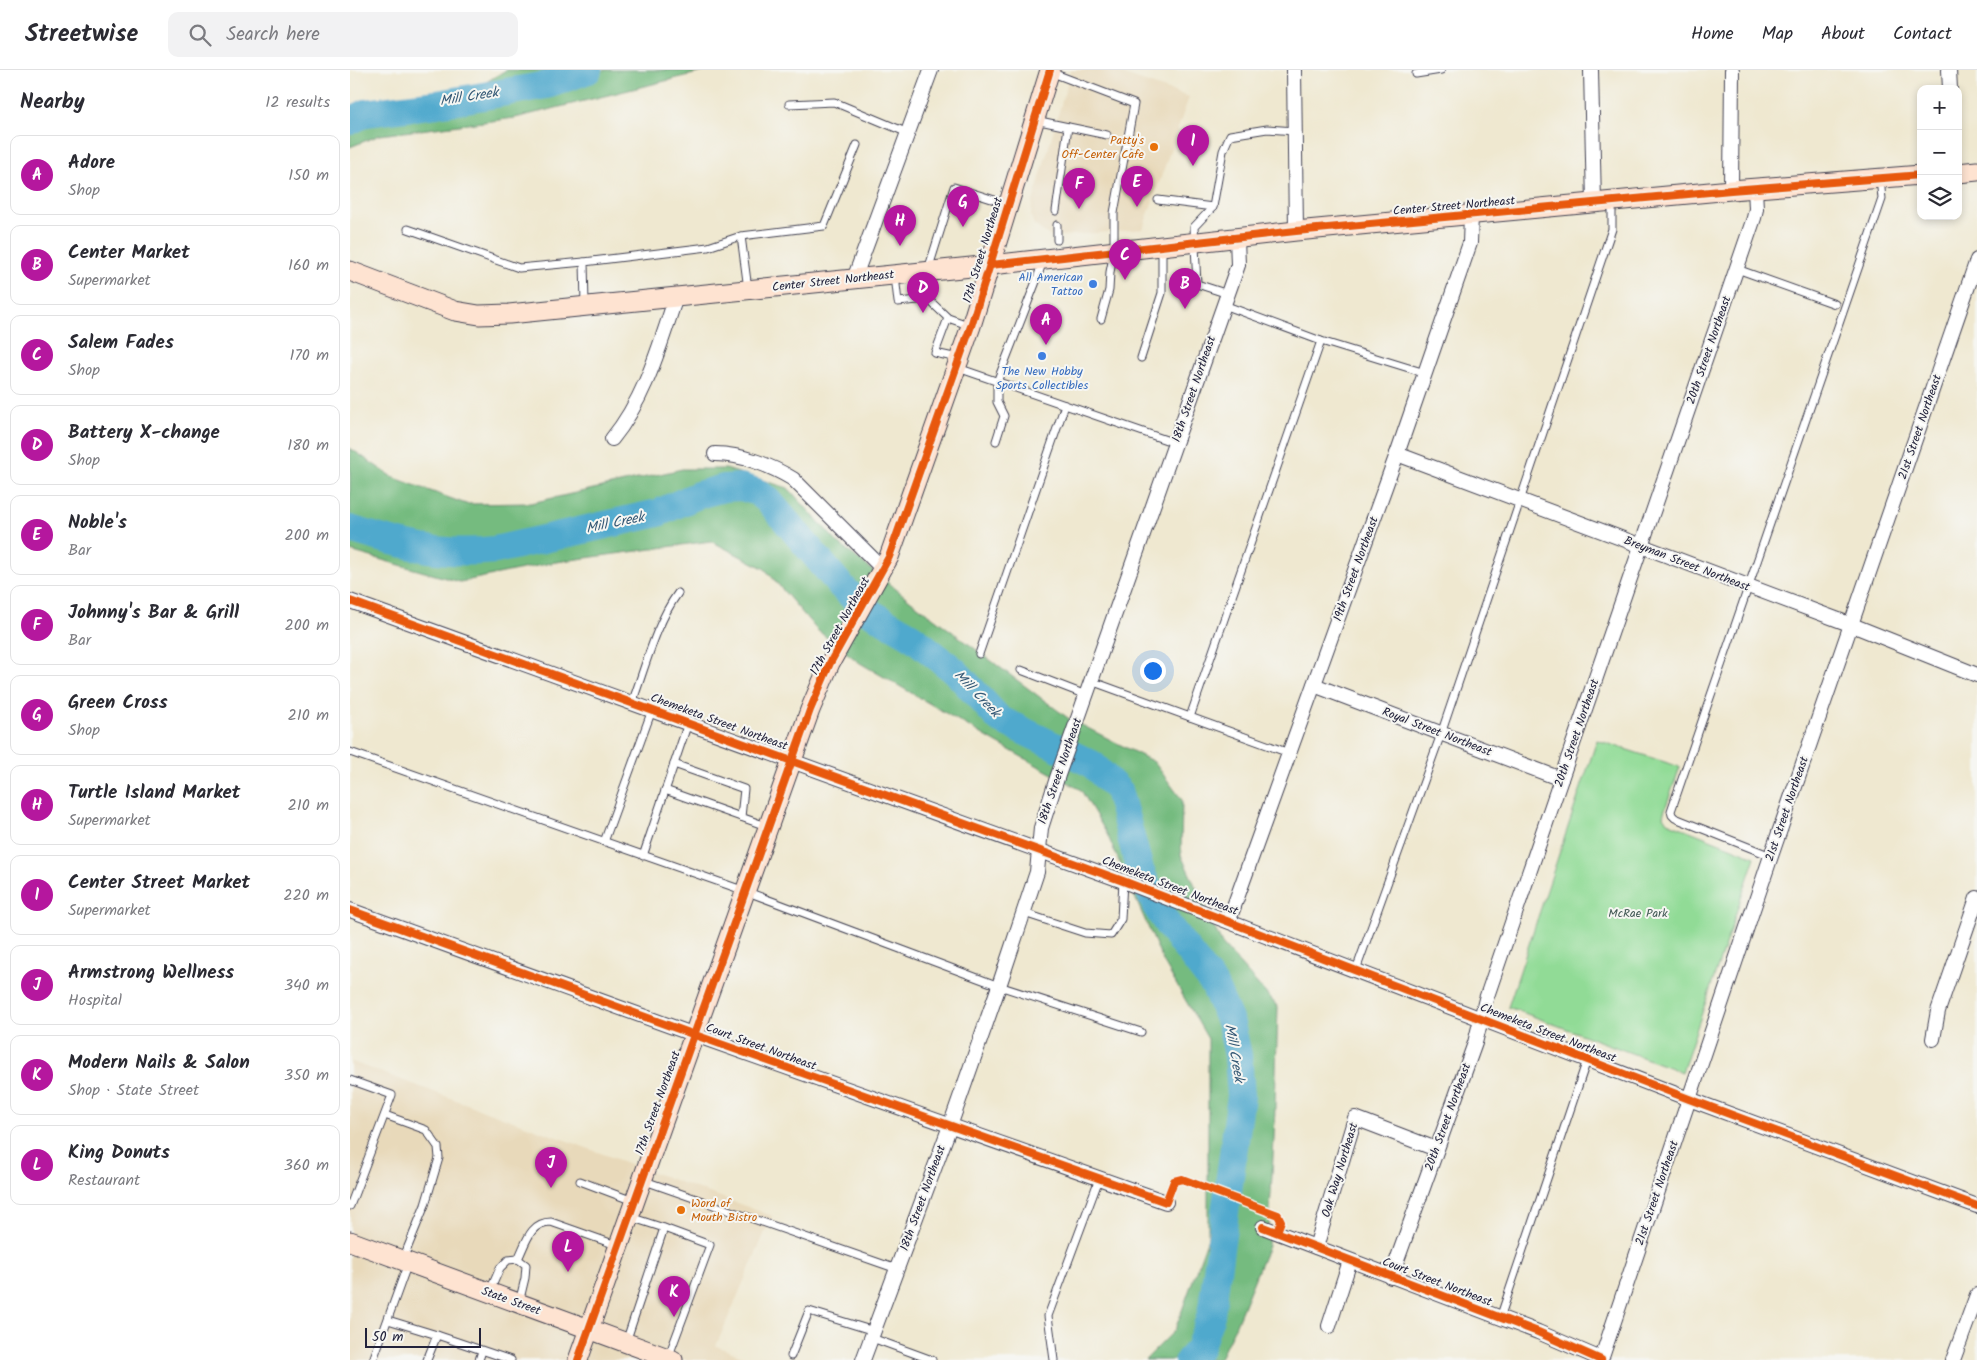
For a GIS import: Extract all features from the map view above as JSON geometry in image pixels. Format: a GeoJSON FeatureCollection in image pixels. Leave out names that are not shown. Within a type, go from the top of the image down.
{"type":"FeatureCollection","features":[{"type":"Feature","properties":{"kind":"main road","name":"17th Street Northeast"},"geometry":{"type":"LineString","coordinates":[[578,1360],[745,891],[787,779],[792,760],[830,663],[883,569],[959,363],[1010,205],[1049,71]]}},
{"type":"Feature","properties":{"kind":"main road"},"geometry":{"type":"LineString","coordinates":[[1962,173],[1977,171]]}},
{"type":"Feature","properties":{"kind":"main road","name":"Center Street Northeast"},"geometry":{"type":"LineString","coordinates":[[350,271],[465,313],[479,315],[509,314],[854,280],[1296,231],[1731,190],[1917,175]]}},
{"type":"Feature","properties":{"kind":"main road","name":"State Street"},"geometry":{"type":"LineString","coordinates":[[350,1241],[670,1359]]}},
{"type":"Feature","properties":{"kind":"street"},"geometry":{"type":"LineString","coordinates":[[854,280],[931,70]]}},
{"type":"Feature","properties":{"kind":"street"},"geometry":{"type":"LineString","coordinates":[[1294,70],[1296,231]]}},
{"type":"Feature","properties":{"kind":"street"},"geometry":{"type":"LineString","coordinates":[[1591,70],[1603,203]]}},
{"type":"Feature","properties":{"kind":"street"},"geometry":{"type":"LineString","coordinates":[[1731,190],[1732,70]]}},
{"type":"Feature","properties":{"kind":"street"},"geometry":{"type":"LineString","coordinates":[[1949,70],[1950,85]]}},
{"type":"Feature","properties":{"kind":"street","name":"20th Street Northeast"},"geometry":{"type":"LineString","coordinates":[[1391,1277],[1475,1043],[1480,1019],[1561,779],[1737,269],[1754,218],[1755,188]]}},
{"type":"Feature","properties":{"kind":"street","name":"19th Street Northeast"},"geometry":{"type":"LineString","coordinates":[[1229,920],[1397,454],[1470,242],[1471,215]]}},
{"type":"Feature","properties":{"kind":"street","name":"18th Street Northeast"},"geometry":{"type":"LineString","coordinates":[[863,1360],[1000,986],[1039,866],[1040,828],[1073,729],[1238,265],[1237,238]]}},
{"type":"Feature","properties":{"kind":"street","name":"21st Street Northeast"},"geometry":{"type":"LineString","coordinates":[[1601,1360],[1771,856],[1977,260]]}},
{"type":"Feature","properties":{"kind":"street"},"geometry":{"type":"LineString","coordinates":[[612,439],[627,421],[641,396],[676,297]]}},
{"type":"Feature","properties":{"kind":"street"},"geometry":{"type":"LineString","coordinates":[[714,454],[731,454],[780,471],[793,479],[883,569]]}},
{"type":"Feature","properties":{"kind":"street","name":"Breyman Street Northeast"},"geometry":{"type":"LineString","coordinates":[[1397,454],[1852,625],[1977,675]]}},
{"type":"Feature","properties":{"kind":"street","name":"Chemeketa Street Northeast"},"geometry":{"type":"LineString","coordinates":[[350,601],[1038,849],[1229,920],[1587,1060],[1977,1206]]}},
{"type":"Feature","properties":{"kind":"street","name":"Royal Street Northeast"},"geometry":{"type":"LineString","coordinates":[[1314,685],[1561,779]]}},
{"type":"Feature","properties":{"kind":"street"},"geometry":{"type":"LineString","coordinates":[[1933,1039],[1938,1011],[1977,898]]}},
{"type":"Feature","properties":{"kind":"street","name":"Court Street Northeast"},"geometry":{"type":"LineString","coordinates":[[350,910],[1166,1202]]}},
{"type":"Feature","properties":{"kind":"street","name":"Oak Way Northeast"},"geometry":{"type":"LineString","coordinates":[[1316,1247],[1355,1118],[1436,1150]]}},
{"type":"Feature","properties":{"kind":"street","name":"Court Street Northeast"},"geometry":{"type":"LineString","coordinates":[[1264,1227],[1500,1318],[1601,1360]]}},
{"type":"Feature","properties":{"kind":"street"},"geometry":{"type":"LineString","coordinates":[[1329,1326],[1350,1261]]}},
{"type":"Feature","properties":{"kind":"street"},"geometry":{"type":"LineString","coordinates":[[1952,1360],[1977,1294]]}},
{"type":"Feature","properties":{"kind":"lane"},"geometry":{"type":"LineString","coordinates":[[1416,74],[1441,70]]}},
{"type":"Feature","properties":{"kind":"lane"},"geometry":{"type":"LineString","coordinates":[[1049,71],[1134,104],[1114,213],[1114,252],[1109,290],[1101,319]]}},
{"type":"Feature","properties":{"kind":"lane"},"geometry":{"type":"LineString","coordinates":[[789,104],[834,102],[908,133]]}},
{"type":"Feature","properties":{"kind":"lane"},"geometry":{"type":"LineString","coordinates":[[1035,120],[1107,134]]}},
{"type":"Feature","properties":{"kind":"lane"},"geometry":{"type":"LineString","coordinates":[[1056,211],[1068,127]]}},
{"type":"Feature","properties":{"kind":"lane"},"geometry":{"type":"LineString","coordinates":[[1295,131],[1267,129],[1230,135],[1223,151],[1213,207],[1194,227],[1197,284],[1226,300],[1321,341],[1425,373]]}},
{"type":"Feature","properties":{"kind":"lane"},"geometry":{"type":"LineString","coordinates":[[408,229],[519,268],[708,247],[741,236],[824,226],[857,145]]}},
{"type":"Feature","properties":{"kind":"lane"},"geometry":{"type":"LineString","coordinates":[[1771,856],[1675,818],[1671,811],[1882,199],[1880,178]]}},
{"type":"Feature","properties":{"kind":"lane"},"geometry":{"type":"LineString","coordinates":[[971,326],[948,318],[928,299],[927,272],[954,187],[1010,205]]}},
{"type":"Feature","properties":{"kind":"lane"},"geometry":{"type":"LineString","coordinates":[[1158,200],[1213,207]]}},
{"type":"Feature","properties":{"kind":"lane"},"geometry":{"type":"LineString","coordinates":[[1356,970],[1442,734],[1612,229],[1603,203]]}},
{"type":"Feature","properties":{"kind":"lane"},"geometry":{"type":"LineString","coordinates":[[1057,225],[1057,240]]}},
{"type":"Feature","properties":{"kind":"lane"},"geometry":{"type":"LineString","coordinates":[[741,236],[748,290]]}},
{"type":"Feature","properties":{"kind":"lane"},"geometry":{"type":"LineString","coordinates":[[1142,358],[1162,293],[1162,247]]}},
{"type":"Feature","properties":{"kind":"lane"},"geometry":{"type":"LineString","coordinates":[[996,441],[1004,416],[997,402],[997,382],[1043,260]]}},
{"type":"Feature","properties":{"kind":"lane"},"geometry":{"type":"LineString","coordinates":[[584,262],[585,306]]}},
{"type":"Feature","properties":{"kind":"lane"},"geometry":{"type":"LineString","coordinates":[[1737,269],[1835,304]]}},
{"type":"Feature","properties":{"kind":"lane"},"geometry":{"type":"LineString","coordinates":[[895,275],[898,302],[928,299]]}},
{"type":"Feature","properties":{"kind":"lane"},"geometry":{"type":"LineString","coordinates":[[948,318],[935,353],[997,382],[1175,443]]}},
{"type":"Feature","properties":{"kind":"lane"},"geometry":{"type":"LineString","coordinates":[[1190,717],[1321,341]]}},
{"type":"Feature","properties":{"kind":"lane"},"geometry":{"type":"LineString","coordinates":[[979,654],[1065,405]]}},
{"type":"Feature","properties":{"kind":"lane"},"geometry":{"type":"LineString","coordinates":[[632,703],[662,622],[670,604],[678,593]]}},
{"type":"Feature","properties":{"kind":"lane"},"geometry":{"type":"LineString","coordinates":[[1022,670],[1086,695]]}},
{"type":"Feature","properties":{"kind":"lane"},"geometry":{"type":"LineString","coordinates":[[1091,681],[1289,753]]}},
{"type":"Feature","properties":{"kind":"lane"},"geometry":{"type":"LineString","coordinates":[[604,842],[652,710]]}},
{"type":"Feature","properties":{"kind":"lane"},"geometry":{"type":"LineString","coordinates":[[643,856],[688,723]]}},
{"type":"Feature","properties":{"kind":"lane"},"geometry":{"type":"LineString","coordinates":[[350,752],[745,891],[1000,986],[1141,1032]]}},
{"type":"Feature","properties":{"kind":"lane"},"geometry":{"type":"LineString","coordinates":[[674,764],[744,789],[741,817]]}},
{"type":"Feature","properties":{"kind":"lane"},"geometry":{"type":"LineString","coordinates":[[665,790],[769,827]]}},
{"type":"Feature","properties":{"kind":"lane"},"geometry":{"type":"LineString","coordinates":[[1024,913],[1085,933],[1111,935],[1121,919],[1126,882]]}},
{"type":"Feature","properties":{"kind":"lane"},"geometry":{"type":"LineString","coordinates":[[1500,1318],[1587,1060]]}},
{"type":"Feature","properties":{"kind":"lane"},"geometry":{"type":"LineString","coordinates":[[350,1080],[392,1095],[350,1206]]}},
{"type":"Feature","properties":{"kind":"lane"},"geometry":{"type":"LineString","coordinates":[[373,1360],[388,1320],[439,1158],[438,1147],[426,1130],[385,1115]]}},
{"type":"Feature","properties":{"kind":"lane"},"geometry":{"type":"LineString","coordinates":[[1054,1360],[1048,1316],[1098,1179]]}},
{"type":"Feature","properties":{"kind":"lane"},"geometry":{"type":"LineString","coordinates":[[642,1180],[897,1269]]}},
{"type":"Feature","properties":{"kind":"lane"},"geometry":{"type":"LineString","coordinates":[[580,1181],[664,1228],[710,1245],[670,1359]]}},
{"type":"Feature","properties":{"kind":"lane"},"geometry":{"type":"LineString","coordinates":[[518,1259],[533,1228],[542,1222],[551,1222],[619,1246]]}},
{"type":"Feature","properties":{"kind":"lane"},"geometry":{"type":"LineString","coordinates":[[626,1343],[664,1228]]}},
{"type":"Feature","properties":{"kind":"lane"},"geometry":{"type":"LineString","coordinates":[[489,1293],[500,1268],[508,1260],[518,1259],[526,1265],[518,1304]]}},
{"type":"Feature","properties":{"kind":"lane"},"geometry":{"type":"LineString","coordinates":[[791,1356],[809,1312],[873,1334],[932,1360]]}},
{"type":"Feature","properties":{"kind":"lane"},"geometry":{"type":"LineString","coordinates":[[388,1320],[511,1360]]}},
{"type":"Feature","properties":{"kind":"lane"},"geometry":{"type":"LineString","coordinates":[[427,1360],[436,1336]]}},
{"type":"Feature","properties":{"kind":"lane"},"geometry":{"type":"LineString","coordinates":[[480,1360],[482,1351]]}},
{"type":"Feature","properties":{"kind":"shaded area"},"geometry":{"type":"Polygon","coordinates":[[[1071,70],[1110,70],[1189,97],[1143,229],[1051,237],[1034,225],[1031,216],[1032,205],[1071,70]]]}},
{"type":"Feature","properties":{"kind":"shaded area"},"geometry":{"type":"Polygon","coordinates":[[[350,1061],[772,1216],[716,1346],[752,1360],[350,1360],[350,1061]]]}},
{"type":"Feature","properties":{"kind":"green space"},"geometry":{"type":"Polygon","coordinates":[[[506,70],[710,70],[515,118],[380,135],[350,147],[350,113],[483,84],[506,70]]]}},
{"type":"Feature","properties":{"kind":"green space"},"geometry":{"type":"Polygon","coordinates":[[[350,448],[392,477],[466,504],[531,503],[682,469],[726,469],[788,488],[838,543],[911,601],[1068,718],[1154,762],[1182,800],[1181,855],[1222,944],[1278,1007],[1274,1139],[1268,1246],[1235,1327],[1219,1360],[1145,1360],[1175,1330],[1208,1238],[1208,1039],[1164,963],[1107,834],[1081,790],[860,663],[817,630],[765,569],[711,541],[556,562],[460,582],[350,551],[350,448]]]}},
{"type":"Feature","properties":{"kind":"green space","name":"McRae Park"},"geometry":{"type":"Polygon","coordinates":[[[1597,740],[1680,767],[1663,816],[1667,822],[1755,857],[1682,1072],[1508,1007],[1597,740]]]}},
{"type":"Feature","properties":{"kind":"waterway","name":"Mill Creek"},"geometry":{"type":"LineString","coordinates":[[350,121],[366,113],[437,104],[547,85],[588,70]]}},
{"type":"Feature","properties":{"kind":"waterway","name":"Mill Creek"},"geometry":{"type":"LineString","coordinates":[[350,529],[421,548],[456,552],[495,550],[658,513],[698,495],[724,488],[741,487],[757,492],[769,501],[841,586],[866,610],[911,636],[956,672],[999,719],[1092,764],[1118,790],[1140,870],[1156,906],[1168,925],[1214,985],[1231,1024],[1238,1055],[1241,1096],[1211,1315],[1199,1349],[1189,1360]]}},
{"type":"Feature","properties":{"kind":"cycle path"},"geometry":{"type":"LineString","coordinates":[[578,1360],[810,710],[830,663],[889,557],[971,326],[1050,70]]}},
{"type":"Feature","properties":{"kind":"cycle path"},"geometry":{"type":"LineString","coordinates":[[991,265],[1296,231],[1731,190],[1917,175]]}},
{"type":"Feature","properties":{"kind":"cycle path"},"geometry":{"type":"LineString","coordinates":[[350,601],[1123,881],[1689,1099],[1977,1206]]}},
{"type":"Feature","properties":{"kind":"cycle path"},"geometry":{"type":"LineString","coordinates":[[350,910],[1166,1202],[1174,1181],[1182,1179],[1278,1215],[1281,1221],[1277,1232]]}},
{"type":"Feature","properties":{"kind":"cycle path"},"geometry":{"type":"LineString","coordinates":[[1263,1227],[1538,1332],[1601,1360]]}},
{"type":"Feature","properties":{"kind":"place","name":"Patty's Off-Center Cafe"},"geometry":{"type":"Point","coordinates":[1154,147]}},
{"type":"Feature","properties":{"kind":"place","name":"Center Street Market"},"geometry":{"type":"Point","coordinates":[1193,166]}},
{"type":"Feature","properties":{"kind":"place","name":"Noble's"},"geometry":{"type":"Point","coordinates":[1137,207]}},
{"type":"Feature","properties":{"kind":"place","name":"Johnny's Bar & Grill"},"geometry":{"type":"Point","coordinates":[1079,209]}},
{"type":"Feature","properties":{"kind":"place","name":"Green Cross"},"geometry":{"type":"Point","coordinates":[963,227]}},
{"type":"Feature","properties":{"kind":"place","name":"Turtle Island Market"},"geometry":{"type":"Point","coordinates":[900,246]}},
{"type":"Feature","properties":{"kind":"place","name":"Salem Fades"},"geometry":{"type":"Point","coordinates":[1125,280]}},
{"type":"Feature","properties":{"kind":"place","name":"All American Tattoo"},"geometry":{"type":"Point","coordinates":[1093,284]}},
{"type":"Feature","properties":{"kind":"place","name":"Center Market"},"geometry":{"type":"Point","coordinates":[1185,309]}},
{"type":"Feature","properties":{"kind":"place","name":"Battery X-change"},"geometry":{"type":"Point","coordinates":[923,313]}},
{"type":"Feature","properties":{"kind":"place","name":"Adore"},"geometry":{"type":"Point","coordinates":[1046,345]}},
{"type":"Feature","properties":{"kind":"place","name":"The New Hobby Sports Collectibles"},"geometry":{"type":"Point","coordinates":[1042,356]}},
{"type":"Feature","properties":{"kind":"place","name":"Armstrong Wellness"},"geometry":{"type":"Point","coordinates":[551,1188]}},
{"type":"Feature","properties":{"kind":"place","name":"Word of Mouth Bistro"},"geometry":{"type":"Point","coordinates":[681,1210]}},
{"type":"Feature","properties":{"kind":"place","name":"King Donuts"},"geometry":{"type":"Point","coordinates":[568,1272]}},
{"type":"Feature","properties":{"kind":"place","name":"Modern Nails & Salon"},"geometry":{"type":"Point","coordinates":[674,1317]}}]}
